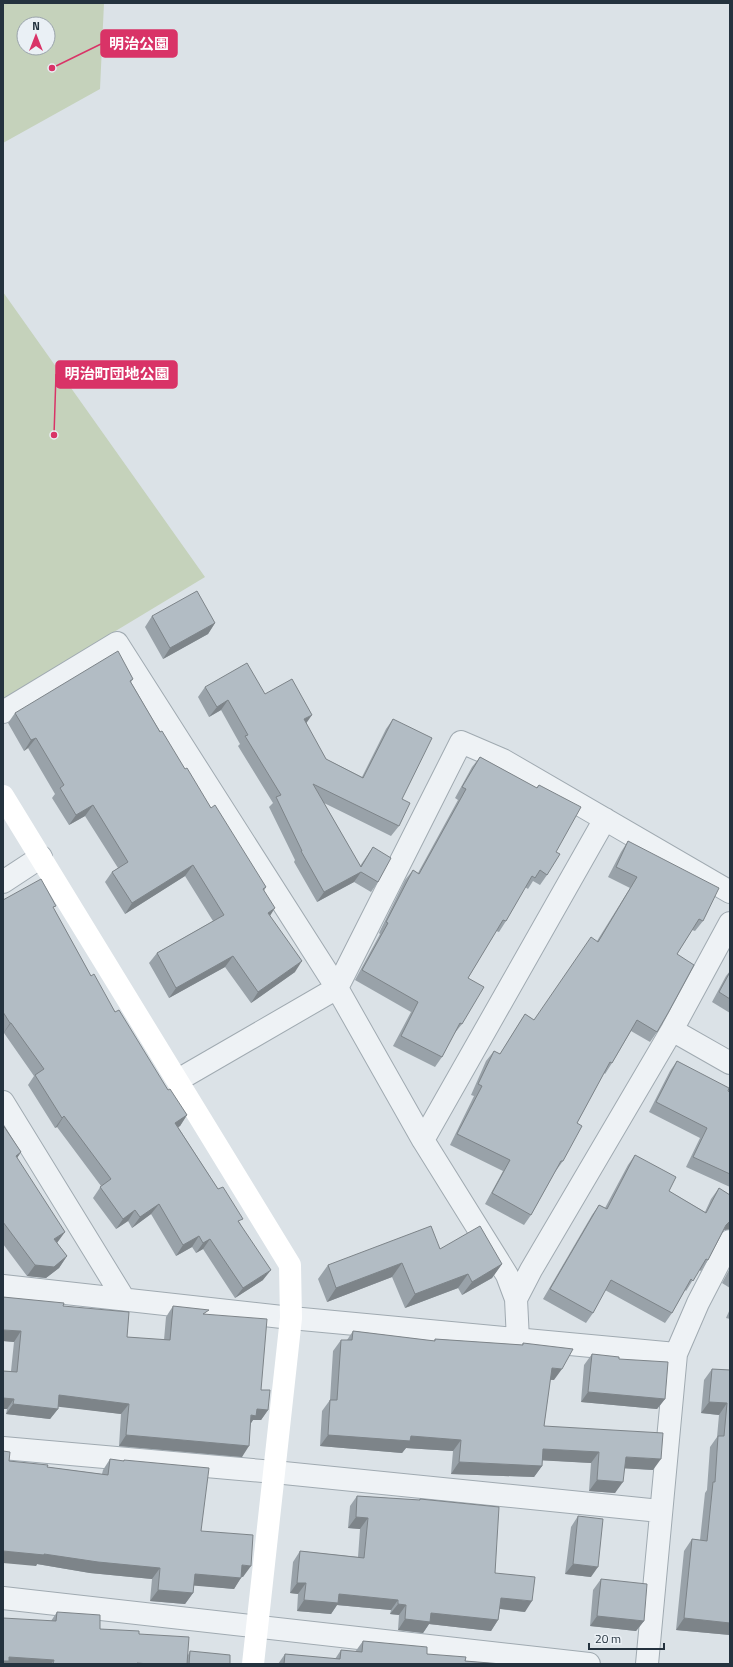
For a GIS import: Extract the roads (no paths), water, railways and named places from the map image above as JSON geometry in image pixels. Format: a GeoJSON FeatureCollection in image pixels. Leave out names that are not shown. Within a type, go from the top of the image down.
{"type":"FeatureCollection","features":[{"type":"Feature","properties":{"kind":"street"},"geometry":{"type":"LineString","coordinates":[[3,712],[117,643],[337,988],[423,1140],[507,1275],[516,1299],[518,1340]]}},
{"type":"Feature","properties":{"kind":"street"},"geometry":{"type":"LineString","coordinates":[[178,1080],[337,988],[461,742],[503,760],[730,892]]}},
{"type":"Feature","properties":{"kind":"street"},"geometry":{"type":"LineString","coordinates":[[3,796],[42,857],[290,1265],[291,1318],[253,1664]]}},
{"type":"Feature","properties":{"kind":"street"},"geometry":{"type":"LineString","coordinates":[[423,1140],[605,819]]}},
{"type":"Feature","properties":{"kind":"street"},"geometry":{"type":"LineString","coordinates":[[3,882],[42,857]]}},
{"type":"Feature","properties":{"kind":"street"},"geometry":{"type":"LineString","coordinates":[[516,1299],[531,1270],[672,1030],[730,923]]}},
{"type":"Feature","properties":{"kind":"street"},"geometry":{"type":"LineString","coordinates":[[672,1030],[730,1063]]}},
{"type":"Feature","properties":{"kind":"street"},"geometry":{"type":"LineString","coordinates":[[3,1102],[124,1299]]}},
{"type":"Feature","properties":{"kind":"street"},"geometry":{"type":"LineString","coordinates":[[647,1664],[660,1511],[676,1354],[698,1303],[730,1242]]}},
{"type":"Feature","properties":{"kind":"street"},"geometry":{"type":"LineString","coordinates":[[3,1286],[291,1318],[676,1354]]}},
{"type":"Feature","properties":{"kind":"street"},"geometry":{"type":"LineString","coordinates":[[3,1448],[274,1472],[660,1511]]}},
{"type":"Feature","properties":{"kind":"street"},"geometry":{"type":"LineString","coordinates":[[3,1598],[257,1628],[589,1664]]}},
{"type":"Feature","properties":{"kind":"place","name":"明治公園"},"geometry":{"type":"Point","coordinates":[52,68]}},
{"type":"Feature","properties":{"kind":"place","name":"明治町団地公園"},"geometry":{"type":"Point","coordinates":[54,435]}}]}
